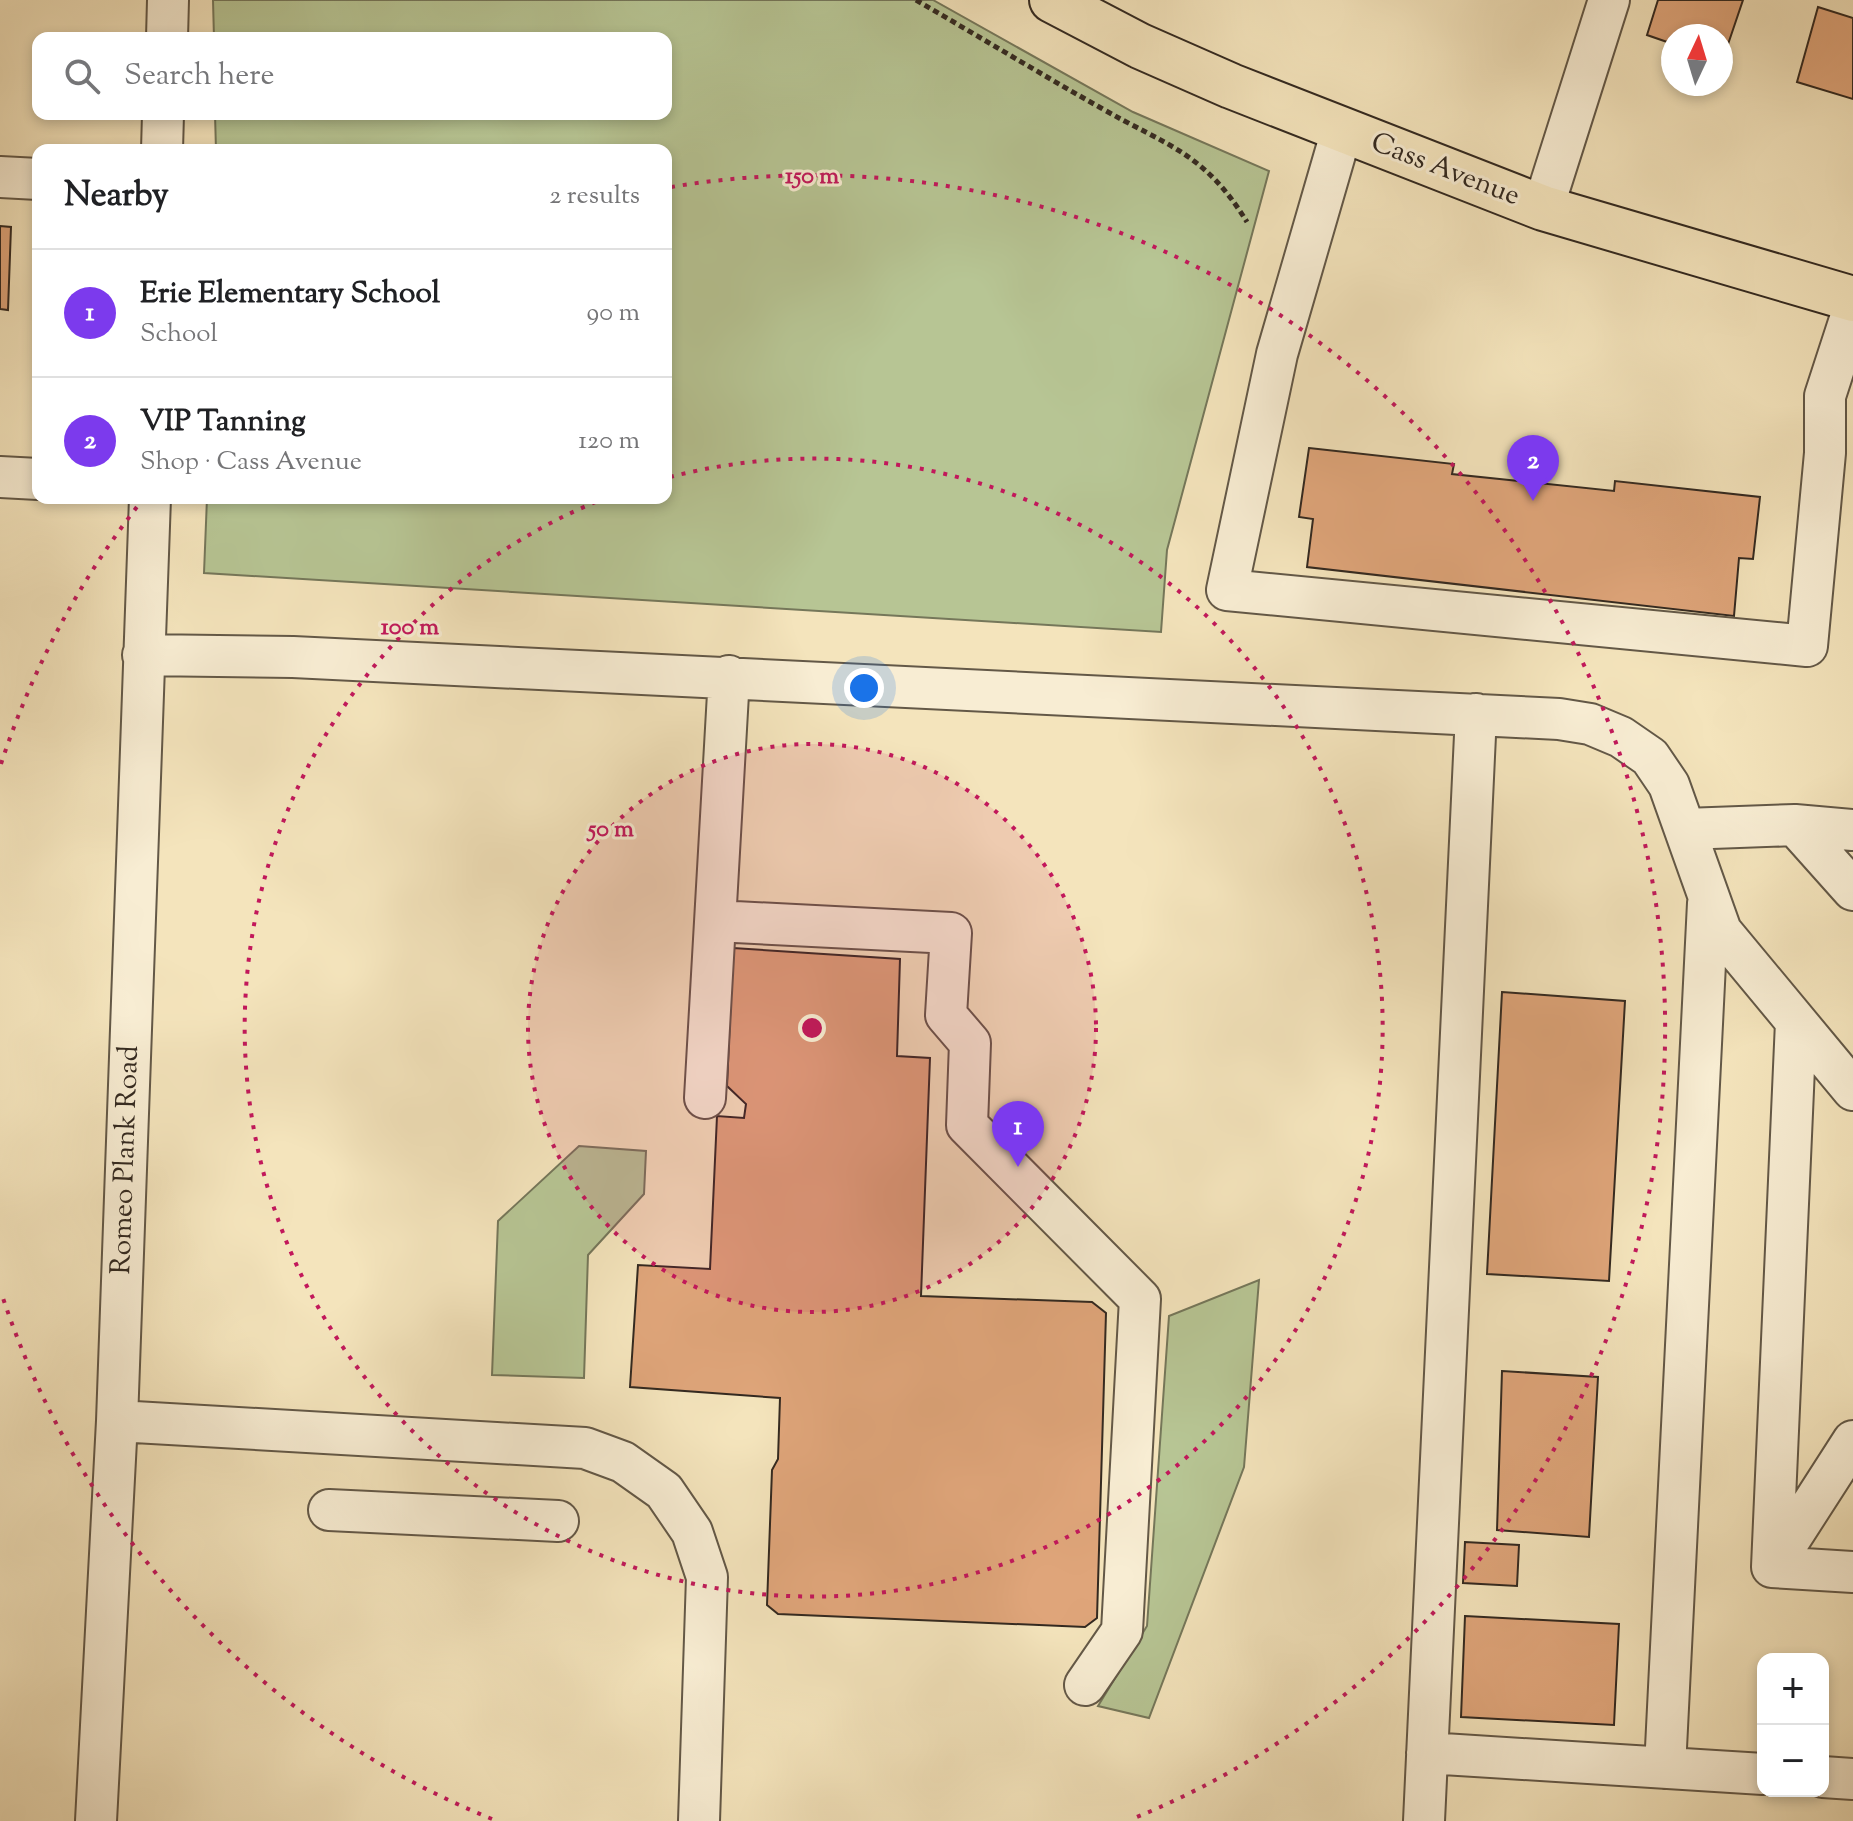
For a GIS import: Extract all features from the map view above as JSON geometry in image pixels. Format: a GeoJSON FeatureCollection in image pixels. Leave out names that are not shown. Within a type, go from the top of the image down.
{"type":"FeatureCollection","features":[{"type":"Feature","properties":{"kind":"main road","name":"Cass Avenue"},"geometry":{"type":"LineString","coordinates":[[1052,0],[1140,46],[1342,130],[1543,208],[1853,299]]}},
{"type":"Feature","properties":{"kind":"street"},"geometry":{"type":"LineString","coordinates":[[167,32],[168,0]]}},
{"type":"Feature","properties":{"kind":"street"},"geometry":{"type":"LineString","coordinates":[[1543,208],[1609,0]]}},
{"type":"Feature","properties":{"kind":"street"},"geometry":{"type":"LineString","coordinates":[[162,144],[163,120]]}},
{"type":"Feature","properties":{"kind":"street"},"geometry":{"type":"LineString","coordinates":[[1342,130],[1277,354],[1227,590],[1807,646],[1825,453],[1825,396],[1853,310]]}},
{"type":"Feature","properties":{"kind":"street"},"geometry":{"type":"LineString","coordinates":[[0,177],[32,179]]}},
{"type":"Feature","properties":{"kind":"street"},"geometry":{"type":"LineString","coordinates":[[0,477],[32,479]]}},
{"type":"Feature","properties":{"kind":"street","name":"Romeo Plank Road"},"geometry":{"type":"LineString","coordinates":[[96,1821],[117,1421],[150,504]]}},
{"type":"Feature","properties":{"kind":"street"},"geometry":{"type":"LineString","coordinates":[[143,655],[293,657],[729,676],[1476,714],[1590,724],[1621,737],[1650,757],[1663,775],[1721,931],[1853,1090]]}},
{"type":"Feature","properties":{"kind":"street"},"geometry":{"type":"LineString","coordinates":[[705,1098],[729,676]]}},
{"type":"Feature","properties":{"kind":"street"},"geometry":{"type":"LineString","coordinates":[[1424,1821],[1476,714]]}},
{"type":"Feature","properties":{"kind":"street"},"geometry":{"type":"LineString","coordinates":[[1685,829],[1795,825],[1853,830]]}},
{"type":"Feature","properties":{"kind":"street"},"geometry":{"type":"LineString","coordinates":[[1795,825],[1853,890]]}},
{"type":"Feature","properties":{"kind":"street"},"geometry":{"type":"LineString","coordinates":[[1665,1768],[1708,895]]}},
{"type":"Feature","properties":{"kind":"street"},"geometry":{"type":"LineString","coordinates":[[716,921],[951,933],[946,1015],[970,1043],[967,1125],[1140,1299],[1122,1631],[1085,1685]]}},
{"type":"Feature","properties":{"kind":"street"},"geometry":{"type":"LineString","coordinates":[[1772,1567],[1796,1022]]}},
{"type":"Feature","properties":{"kind":"street"},"geometry":{"type":"LineString","coordinates":[[117,1421],[585,1448],[623,1462],[664,1491],[692,1532],[707,1577],[699,1821]]}},
{"type":"Feature","properties":{"kind":"street"},"geometry":{"type":"LineString","coordinates":[[1772,1567],[1853,1441]]}},
{"type":"Feature","properties":{"kind":"street"},"geometry":{"type":"LineString","coordinates":[[329,1510],[558,1521]]}},
{"type":"Feature","properties":{"kind":"street"},"geometry":{"type":"LineString","coordinates":[[1772,1567],[1853,1572]]}},
{"type":"Feature","properties":{"kind":"street"},"geometry":{"type":"LineString","coordinates":[[1427,1753],[1757,1774]]}},
{"type":"Feature","properties":{"kind":"street"},"geometry":{"type":"LineString","coordinates":[[1829,1777],[1853,1779]]}},
{"type":"Feature","properties":{"kind":"path"},"geometry":{"type":"LineString","coordinates":[[916,0],[1102,109],[1180,149],[1226,188],[1247,222]]}},
{"type":"Feature","properties":{"kind":"green space"},"geometry":{"type":"Polygon","coordinates":[[[213,0],[933,0],[1133,112],[1269,171],[1167,550],[1161,632],[204,573],[207,504],[672,504],[672,144],[216,144],[215,120],[672,120],[672,32],[214,32],[213,0]]]}},
{"type":"Feature","properties":{"kind":"green space"},"geometry":{"type":"Polygon","coordinates":[[[579,1146],[646,1151],[644,1194],[588,1255],[584,1378],[492,1375],[498,1221],[579,1146]]]}},
{"type":"Feature","properties":{"kind":"green space"},"geometry":{"type":"Polygon","coordinates":[[[1259,1280],[1244,1467],[1149,1718],[1098,1706],[1147,1626],[1169,1316],[1259,1280]]]}},
{"type":"Feature","properties":{"kind":"building"},"geometry":{"type":"Polygon","coordinates":[[[1658,0],[1743,0],[1733,30],[1733,24],[1661,24],[1661,40],[1647,35],[1658,0]]]}},
{"type":"Feature","properties":{"kind":"building"},"geometry":{"type":"Polygon","coordinates":[[[1818,7],[1853,18],[1853,99],[1797,82],[1818,7]]]}},
{"type":"Feature","properties":{"kind":"building"},"geometry":{"type":"Polygon","coordinates":[[[0,226],[11,227],[8,310],[0,309],[0,226]]]}},
{"type":"Feature","properties":{"kind":"building"},"geometry":{"type":"Polygon","coordinates":[[[1309,448],[1454,464],[1452,474],[1614,491],[1615,481],[1760,497],[1753,559],[1739,558],[1734,616],[1307,567],[1313,519],[1299,517],[1309,448]]]}},
{"type":"Feature","properties":{"kind":"building"},"geometry":{"type":"Polygon","coordinates":[[[733,948],[900,959],[897,1056],[930,1058],[921,1296],[1092,1302],[1106,1313],[1097,1618],[1085,1627],[778,1614],[767,1605],[772,1470],[778,1459],[780,1398],[630,1387],[638,1265],[710,1269],[717,1116],[744,1118],[746,1104],[727,1086],[733,948]]]}},
{"type":"Feature","properties":{"kind":"building"},"geometry":{"type":"Polygon","coordinates":[[[1502,992],[1625,1001],[1609,1281],[1487,1274],[1502,992]]]}},
{"type":"Feature","properties":{"kind":"building"},"geometry":{"type":"Polygon","coordinates":[[[1502,1371],[1598,1377],[1589,1537],[1497,1530],[1502,1371]]]}},
{"type":"Feature","properties":{"kind":"building"},"geometry":{"type":"Polygon","coordinates":[[[1465,1542],[1519,1545],[1517,1586],[1463,1583],[1465,1542]]]}},
{"type":"Feature","properties":{"kind":"building"},"geometry":{"type":"Polygon","coordinates":[[[1465,1616],[1619,1624],[1614,1725],[1461,1717],[1465,1616]]]}},
{"type":"Feature","properties":{"kind":"place","name":"VIP Tanning"},"geometry":{"type":"Point","coordinates":[1533,501]}},
{"type":"Feature","properties":{"kind":"place","name":"Erie Elementary School"},"geometry":{"type":"Point","coordinates":[1018,1167]}}]}
